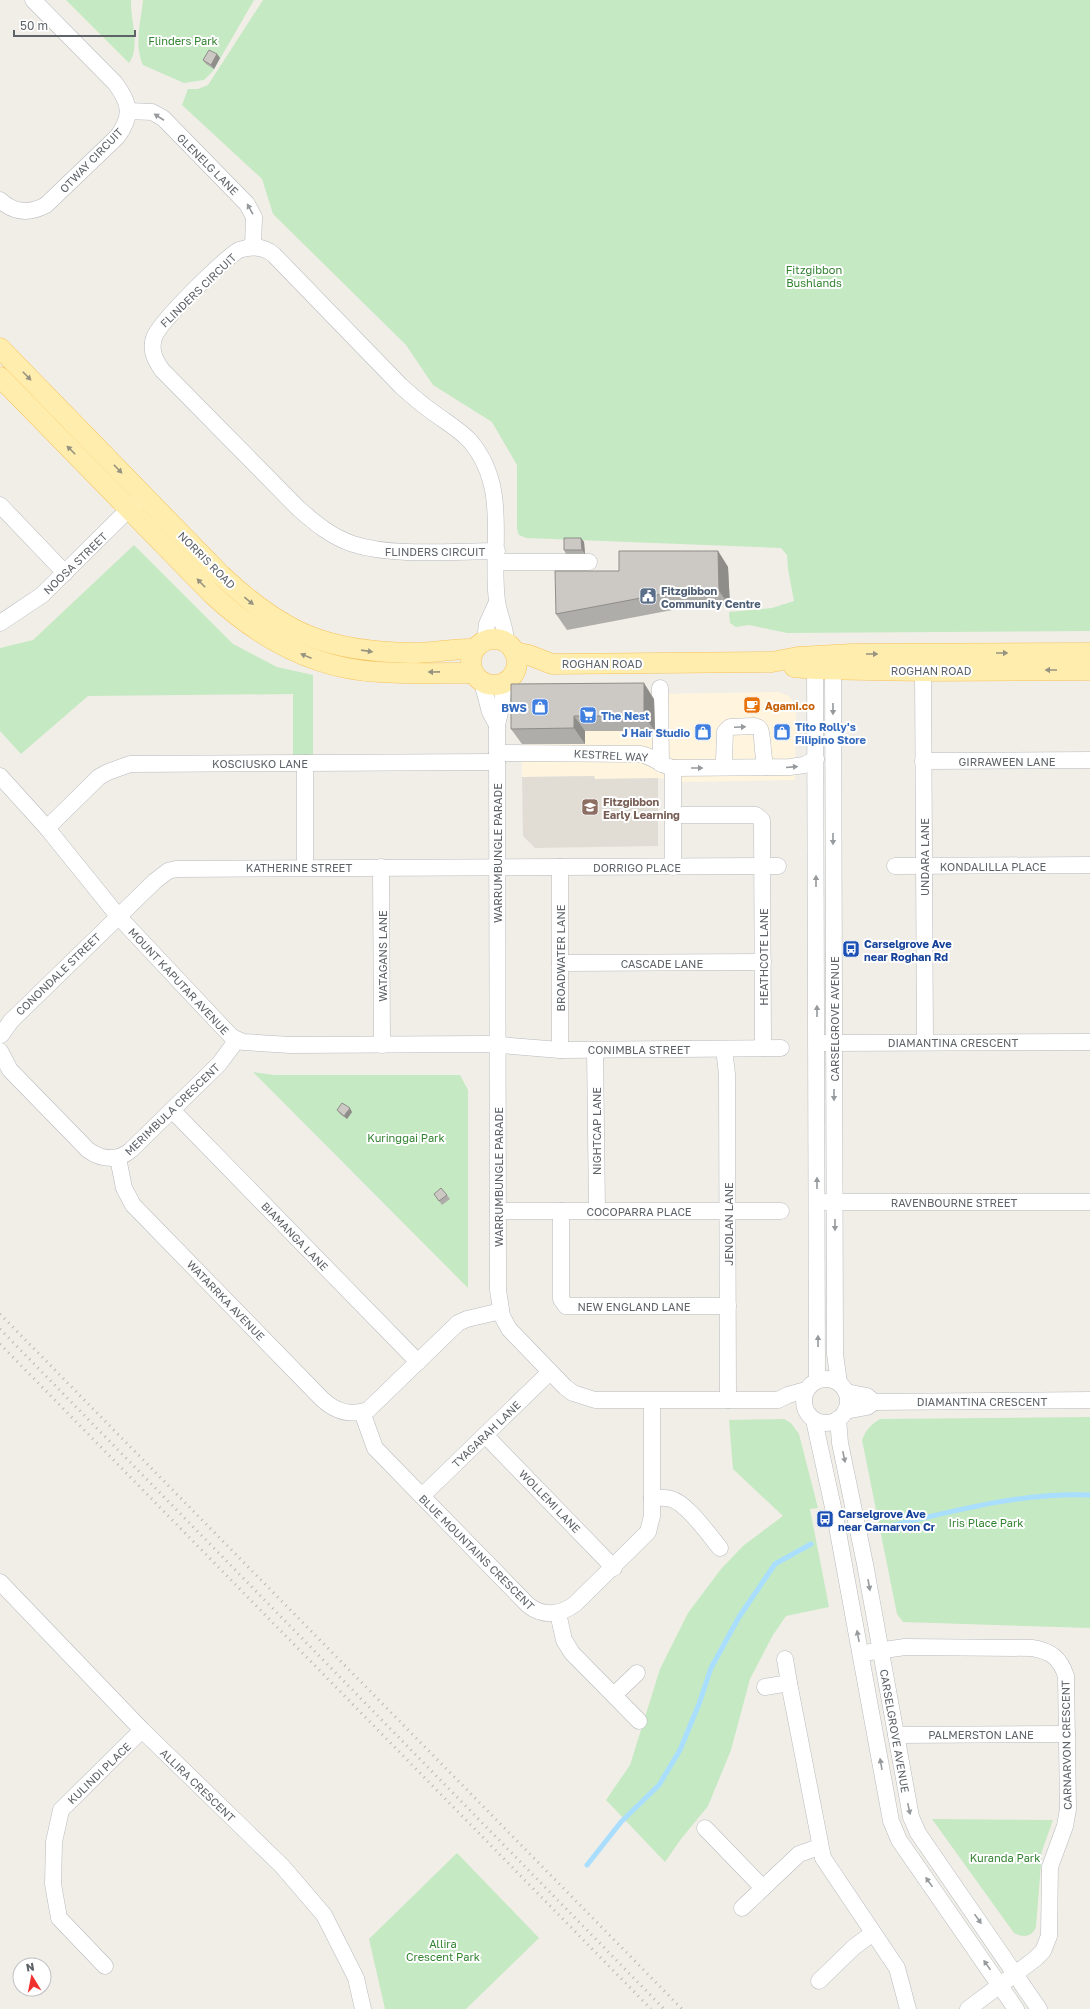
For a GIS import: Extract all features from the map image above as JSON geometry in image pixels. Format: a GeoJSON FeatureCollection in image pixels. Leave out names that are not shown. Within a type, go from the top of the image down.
{"type":"FeatureCollection","features":[{"type":"Feature","properties":{"kind":"main road","name":"NORRIS ROAD"},"geometry":{"type":"LineString","coordinates":[[0,348],[221,575],[267,615],[307,636],[330,644],[374,652],[438,653],[480,645]]}},
{"type":"Feature","properties":{"kind":"main road","name":"NORRIS ROAD"},"geometry":{"type":"LineString","coordinates":[[0,378],[232,613],[256,631],[289,650],[313,659],[363,671],[478,678]]}},
{"type":"Feature","properties":{"kind":"main road"},"geometry":{"type":"LineString","coordinates":[[492,639],[510,647],[517,659],[509,678],[496,685],[478,678],[470,661],[480,645],[492,639]]}},
{"type":"Feature","properties":{"kind":"main road","name":"ROGHAN ROAD"},"geometry":{"type":"LineString","coordinates":[[510,647],[552,664]]}},
{"type":"Feature","properties":{"kind":"main road","name":"ROGHAN ROAD"},"geometry":{"type":"LineString","coordinates":[[824,662],[1090,653]]}},
{"type":"Feature","properties":{"kind":"main road","name":"ROGHAN ROAD"},"geometry":{"type":"LineString","coordinates":[[509,678],[552,664],[772,662],[798,657],[824,662],[923,671],[1090,670]]}},
{"type":"Feature","properties":{"kind":"street"},"geometry":{"type":"LineString","coordinates":[[33,0],[115,83],[124,95],[128,111]]}},
{"type":"Feature","properties":{"kind":"street","name":"OTWAY CIRCUIT"},"geometry":{"type":"LineString","coordinates":[[0,200],[8,207],[20,211],[32,211],[46,205],[117,136],[125,125],[128,111]]}},
{"type":"Feature","properties":{"kind":"street","name":"GLENELG LANE"},"geometry":{"type":"LineString","coordinates":[[128,111],[152,112],[162,118],[247,204],[254,217],[253,247]]}},
{"type":"Feature","properties":{"kind":"street","name":"FLINDERS CIRCUIT"},"geometry":{"type":"LineString","coordinates":[[497,556],[382,551],[353,544],[324,530],[300,510],[162,370],[155,360],[152,347],[157,331],[162,323],[233,254],[239,250],[253,247],[265,250],[274,255],[412,396],[469,440],[479,452],[491,478],[495,504],[497,556],[497,602],[510,647]]}},
{"type":"Feature","properties":{"kind":"street","name":"NOOSA STREET"},"geometry":{"type":"LineString","coordinates":[[0,623],[42,595],[143,495]]}},
{"type":"Feature","properties":{"kind":"street"},"geometry":{"type":"LineString","coordinates":[[0,505],[65,573]]}},
{"type":"Feature","properties":{"kind":"street"},"geometry":{"type":"LineString","coordinates":[[497,556],[589,562]]}},
{"type":"Feature","properties":{"kind":"street","name":"FLINDERS CIRCUIT"},"geometry":{"type":"LineString","coordinates":[[480,645],[497,602]]}},
{"type":"Feature","properties":{"kind":"street","name":"CARSELGROVE AVENUE"},"geometry":{"type":"LineString","coordinates":[[811,1385],[817,1202],[816,759],[824,662]]}},
{"type":"Feature","properties":{"kind":"street","name":"CARSELGROVE AVENUE"},"geometry":{"type":"LineString","coordinates":[[824,662],[834,1043],[835,1354],[843,1388]]}},
{"type":"Feature","properties":{"kind":"street","name":"UNDARA LANE"},"geometry":{"type":"LineString","coordinates":[[923,671],[925,1042]]}},
{"type":"Feature","properties":{"kind":"street","name":"WARRUMBUNGLE PARADE"},"geometry":{"type":"LineString","coordinates":[[478,678],[490,712],[497,725]]}},
{"type":"Feature","properties":{"kind":"street","name":"WARRUMBUNGLE PARADE"},"geometry":{"type":"LineString","coordinates":[[509,678],[497,725],[498,1290],[501,1311],[509,1329],[565,1387],[583,1397],[605,1401],[778,1400],[811,1385]]}},
{"type":"Feature","properties":{"kind":"street"},"geometry":{"type":"LineString","coordinates":[[660,688],[673,816],[673,867]]}},
{"type":"Feature","properties":{"kind":"street"},"geometry":{"type":"LineString","coordinates":[[721,768],[724,761],[725,732],[730,727],[754,726],[761,731],[762,755],[766,767]]}},
{"type":"Feature","properties":{"kind":"street","name":"KESTREL WAY"},"geometry":{"type":"LineString","coordinates":[[497,757],[640,754],[651,756],[667,766],[721,768],[798,766],[816,759]]}},
{"type":"Feature","properties":{"kind":"street","name":"KOSCIUSKO LANE"},"geometry":{"type":"LineString","coordinates":[[47,828],[99,777],[130,764],[305,770],[497,757]]}},
{"type":"Feature","properties":{"kind":"street","name":"GIRRAWEEN LANE"},"geometry":{"type":"LineString","coordinates":[[923,761],[1090,760]]}},
{"type":"Feature","properties":{"kind":"street"},"geometry":{"type":"LineString","coordinates":[[305,770],[305,868]]}},
{"type":"Feature","properties":{"kind":"street","name":"MOUNT KAPUTAR AVENUE"},"geometry":{"type":"LineString","coordinates":[[0,776],[47,828],[118,916],[212,1016],[237,1040],[262,1044],[498,1044]]}},
{"type":"Feature","properties":{"kind":"street","name":"HEATHCOTE LANE"},"geometry":{"type":"LineString","coordinates":[[673,816],[758,816],[763,823],[771,866],[763,962],[763,1048]]}},
{"type":"Feature","properties":{"kind":"street","name":"KONDALILLA PLACE"},"geometry":{"type":"LineString","coordinates":[[895,866],[1090,865]]}},
{"type":"Feature","properties":{"kind":"street","name":"DORRIGO PLACE"},"geometry":{"type":"LineString","coordinates":[[497,867],[771,866]]}},
{"type":"Feature","properties":{"kind":"street","name":"WATAGANS LANE"},"geometry":{"type":"LineString","coordinates":[[381,867],[382,1045]]}},
{"type":"Feature","properties":{"kind":"street","name":"KATHERINE STREET"},"geometry":{"type":"LineString","coordinates":[[118,916],[162,875],[176,869],[497,867]]}},
{"type":"Feature","properties":{"kind":"street","name":"BROADWATER LANE"},"geometry":{"type":"LineString","coordinates":[[560,867],[560,1050]]}},
{"type":"Feature","properties":{"kind":"street","name":"CONONDALE STREET"},"geometry":{"type":"LineString","coordinates":[[0,1036],[11,1021],[118,916]]}},
{"type":"Feature","properties":{"kind":"street","name":"CASCADE LANE"},"geometry":{"type":"LineString","coordinates":[[560,963],[763,962]]}},
{"type":"Feature","properties":{"kind":"street","name":"MERIMBULA CRESCENT"},"geometry":{"type":"LineString","coordinates":[[0,1051],[10,1070],[88,1150],[99,1156],[118,1158],[131,1150],[219,1064],[237,1040]]}},
{"type":"Feature","properties":{"kind":"street","name":"DIAMANTINA CRESCENT"},"geometry":{"type":"LineString","coordinates":[[817,1043],[1090,1042]]}},
{"type":"Feature","properties":{"kind":"street","name":"CONIMBLA STREET"},"geometry":{"type":"LineString","coordinates":[[498,1044],[560,1050],[781,1048]]}},
{"type":"Feature","properties":{"kind":"street","name":"JENOLAN LANE"},"geometry":{"type":"LineString","coordinates":[[724,1049],[727,1074],[728,1400]]}},
{"type":"Feature","properties":{"kind":"street","name":"NIGHTCAP LANE"},"geometry":{"type":"LineString","coordinates":[[596,1050],[597,1211]]}},
{"type":"Feature","properties":{"kind":"street","name":"BIAMANGA LANE"},"geometry":{"type":"LineString","coordinates":[[172,1110],[418,1362]]}},
{"type":"Feature","properties":{"kind":"street","name":"WATARRKA AVENUE"},"geometry":{"type":"LineString","coordinates":[[118,1158],[124,1188],[134,1205],[330,1406],[343,1412],[362,1412]]}},
{"type":"Feature","properties":{"kind":"street","name":"RAVENBOURNE STREET"},"geometry":{"type":"LineString","coordinates":[[817,1202],[1090,1202]]}},
{"type":"Feature","properties":{"kind":"street","name":"COCOPARRA PLACE"},"geometry":{"type":"LineString","coordinates":[[498,1211],[781,1211]]}},
{"type":"Feature","properties":{"kind":"street","name":"NEW ENGLAND LANE"},"geometry":{"type":"LineString","coordinates":[[561,1211],[561,1299],[566,1306],[728,1306]]}},
{"type":"Feature","properties":{"kind":"street"},"geometry":{"type":"LineString","coordinates":[[362,1412],[374,1406],[458,1323],[467,1319],[501,1311]]}},
{"type":"Feature","properties":{"kind":"street","name":"TYAGARAH LANE"},"geometry":{"type":"LineString","coordinates":[[422,1496],[550,1372]]}},
{"type":"Feature","properties":{"kind":"street"},"geometry":{"type":"LineString","coordinates":[[829,1379],[843,1388],[847,1405],[842,1415],[826,1423],[809,1414],[804,1396],[811,1385],[829,1379]]}},
{"type":"Feature","properties":{"kind":"street","name":"DIAMANTINA CRESCENT"},"geometry":{"type":"LineString","coordinates":[[843,1388],[867,1396],[874,1402]]}},
{"type":"Feature","properties":{"kind":"street","name":"WARRUMBUNGLE PARADE"},"geometry":{"type":"LineString","coordinates":[[778,1400],[787,1406],[809,1414]]}},
{"type":"Feature","properties":{"kind":"street","name":"DIAMANTINA CRESCENT"},"geometry":{"type":"LineString","coordinates":[[842,1415],[867,1407],[874,1402],[1090,1400]]}},
{"type":"Feature","properties":{"kind":"street"},"geometry":{"type":"LineString","coordinates":[[639,1721],[567,1647],[558,1613],[575,1604],[614,1568],[648,1532],[652,1516],[652,1401]]}},
{"type":"Feature","properties":{"kind":"street","name":"BLUE MOUNTAINS CRESCENT"},"geometry":{"type":"LineString","coordinates":[[362,1412],[375,1448],[532,1609],[543,1614],[558,1613]]}},
{"type":"Feature","properties":{"kind":"street","name":"CARSELGROVE AVENUE"},"geometry":{"type":"LineString","coordinates":[[809,1414],[822,1453],[894,1831],[1016,2009]]}},
{"type":"Feature","properties":{"kind":"street","name":"CARSELGROVE AVENUE"},"geometry":{"type":"LineString","coordinates":[[842,1415],[840,1443],[881,1650],[913,1823],[1039,2009]]}},
{"type":"Feature","properties":{"kind":"street","name":"WOLLEMI LANE"},"geometry":{"type":"LineString","coordinates":[[485,1435],[614,1568]]}},
{"type":"Feature","properties":{"kind":"street"},"geometry":{"type":"LineString","coordinates":[[652,1498],[666,1498],[675,1500],[690,1514],[720,1548]]}},
{"type":"Feature","properties":{"kind":"street","name":"ALLIRA CRESCENT"},"geometry":{"type":"LineString","coordinates":[[0,1582],[142,1730],[282,1866],[324,1915],[356,1978],[363,2009]]}},
{"type":"Feature","properties":{"kind":"street","name":"CARNARVON CRESCENT"},"geometry":{"type":"LineString","coordinates":[[861,1654],[881,1650],[920,1647],[1032,1648],[1044,1650],[1057,1658],[1066,1676],[1068,1813],[1065,1826],[1050,1867],[1049,1936],[1043,1951],[1016,1974],[968,2009]]}},
{"type":"Feature","properties":{"kind":"street"},"geometry":{"type":"LineString","coordinates":[[785,1659],[819,1847],[828,1869],[897,1968],[908,2009]]}},
{"type":"Feature","properties":{"kind":"street"},"geometry":{"type":"LineString","coordinates":[[614,1695],[637,1673]]}},
{"type":"Feature","properties":{"kind":"street"},"geometry":{"type":"LineString","coordinates":[[765,1687],[789,1683]]}},
{"type":"Feature","properties":{"kind":"street","name":"KULINDI PLACE"},"geometry":{"type":"LineString","coordinates":[[105,1966],[59,1918],[53,1884],[54,1842],[61,1810],[142,1730]]}},
{"type":"Feature","properties":{"kind":"street","name":"PALMERSTON LANE"},"geometry":{"type":"LineString","coordinates":[[896,1735],[1067,1734]]}},
{"type":"Feature","properties":{"kind":"street"},"geometry":{"type":"LineString","coordinates":[[706,1828],[763,1888]]}},
{"type":"Feature","properties":{"kind":"street"},"geometry":{"type":"LineString","coordinates":[[742,1908],[799,1854],[819,1847]]}},
{"type":"Feature","properties":{"kind":"street"},"geometry":{"type":"LineString","coordinates":[[819,1982],[854,1947],[873,1933]]}},
{"type":"Feature","properties":{"kind":"shaded area"},"geometry":{"type":"Polygon","coordinates":[[[779,692],[789,696],[796,705],[795,780],[682,782],[658,778],[595,779],[594,776],[522,777],[521,708],[533,696],[779,692]]]}},
{"type":"Feature","properties":{"kind":"shaded area","name":"Fitzgibbon Early Learning"},"geometry":{"type":"Polygon","coordinates":[[[594,776],[595,779],[658,778],[658,846],[535,848],[523,836],[522,777],[594,776]]]}},
{"type":"Feature","properties":{"kind":"green space"},"geometry":{"type":"Polygon","coordinates":[[[66,0],[131,0],[135,41],[132,57],[129,63],[66,0]]]}},
{"type":"Feature","properties":{"kind":"green space","name":"Flinders Park"},"geometry":{"type":"Polygon","coordinates":[[[143,0],[254,0],[213,71],[204,80],[184,83],[143,65],[140,57],[139,41],[143,0]]]}},
{"type":"Feature","properties":{"kind":"green space","name":"Fitzgibbon Bushlands"},"geometry":{"type":"Polygon","coordinates":[[[263,0],[1090,0],[1090,631],[787,633],[749,625],[736,627],[730,623],[729,612],[772,608],[794,601],[787,555],[781,548],[526,538],[519,535],[517,529],[517,465],[492,422],[433,385],[406,345],[273,214],[262,179],[182,105],[188,89],[198,89],[208,85],[263,0]]]}},
{"type":"Feature","properties":{"kind":"green space"},"geometry":{"type":"Polygon","coordinates":[[[134,545],[233,644],[277,667],[313,675],[313,756],[293,756],[293,694],[88,696],[21,754],[0,731],[0,648],[33,640],[134,545]]]}},
{"type":"Feature","properties":{"kind":"green space","name":"Kuringgai Park"},"geometry":{"type":"Polygon","coordinates":[[[253,1072],[274,1075],[460,1075],[468,1090],[468,1288],[253,1072]]]}},
{"type":"Feature","properties":{"kind":"green space","name":"Iris Place Park"},"geometry":{"type":"Polygon","coordinates":[[[1090,1417],[1090,1628],[903,1622],[897,1614],[862,1440],[869,1428],[880,1419],[1090,1417]]]}},
{"type":"Feature","properties":{"kind":"green space"},"geometry":{"type":"Polygon","coordinates":[[[784,1419],[791,1423],[799,1434],[818,1508],[810,1509],[829,1607],[786,1616],[773,1635],[750,1679],[731,1750],[708,1806],[681,1839],[665,1862],[606,1800],[630,1765],[660,1669],[688,1613],[721,1569],[744,1545],[783,1516],[733,1469],[729,1420],[784,1419]]]}},
{"type":"Feature","properties":{"kind":"green space","name":"Kuranda Park"},"geometry":{"type":"Polygon","coordinates":[[[932,1819],[1053,1820],[1042,1851],[1036,1927],[1030,1935],[1021,1936],[1014,1933],[932,1819]]]}},
{"type":"Feature","properties":{"kind":"green space","name":"Allira Crescent Park"},"geometry":{"type":"Polygon","coordinates":[[[457,1853],[539,1938],[466,2009],[385,2009],[369,1939],[457,1853]]]}},
{"type":"Feature","properties":{"kind":"building"},"geometry":{"type":"Polygon","coordinates":[[[209,50],[217,54],[211,65],[203,60],[209,50]]]}},
{"type":"Feature","properties":{"kind":"building"},"geometry":{"type":"Polygon","coordinates":[[[564,538],[581,538],[582,550],[564,550],[564,538]]]}},
{"type":"Feature","properties":{"kind":"building"},"geometry":{"type":"Polygon","coordinates":[[[619,551],[718,551],[719,591],[678,591],[556,614],[555,571],[619,571],[619,551]]]}},
{"type":"Feature","properties":{"kind":"building"},"geometry":{"type":"Polygon","coordinates":[[[644,683],[644,716],[574,716],[574,728],[511,729],[511,684],[644,683]]]}},
{"type":"Feature","properties":{"kind":"building"},"geometry":{"type":"Polygon","coordinates":[[[342,1103],[350,1108],[344,1116],[337,1110],[342,1103]]]}},
{"type":"Feature","properties":{"kind":"building"},"geometry":{"type":"Polygon","coordinates":[[[441,1188],[447,1195],[439,1201],[434,1194],[441,1188]]]}},
{"type":"Feature","properties":{"kind":"waterway"},"geometry":{"type":"LineString","coordinates":[[889,1526],[963,1509],[1013,1500],[1039,1496],[1090,1495]]}},
{"type":"Feature","properties":{"kind":"waterway"},"geometry":{"type":"LineString","coordinates":[[587,1865],[621,1822],[659,1785],[680,1750],[699,1704],[711,1668],[739,1617],[775,1564],[811,1544]]}},
{"type":"Feature","properties":{"kind":"railway"},"geometry":{"type":"LineString","coordinates":[[0,1314],[682,2009]]}},
{"type":"Feature","properties":{"kind":"railway"},"geometry":{"type":"LineString","coordinates":[[0,1329],[664,2009]]}},
{"type":"Feature","properties":{"kind":"railway"},"geometry":{"type":"LineString","coordinates":[[0,1344],[651,2009]]}},
{"type":"Feature","properties":{"kind":"place","name":"Fitzgibbon Community Centre"},"geometry":{"type":"Point","coordinates":[648,596]}},
{"type":"Feature","properties":{"kind":"place","name":"Agami.co"},"geometry":{"type":"Point","coordinates":[752,705]}},
{"type":"Feature","properties":{"kind":"place","name":"BWS"},"geometry":{"type":"Point","coordinates":[540,707]}},
{"type":"Feature","properties":{"kind":"place","name":"The Nest"},"geometry":{"type":"Point","coordinates":[588,715]}},
{"type":"Feature","properties":{"kind":"place","name":"J Hair Studio"},"geometry":{"type":"Point","coordinates":[703,732]}},
{"type":"Feature","properties":{"kind":"place","name":"Tito Rolly's Filipino Store"},"geometry":{"type":"Point","coordinates":[782,732]}},
{"type":"Feature","properties":{"kind":"place","name":"Fitzgibbon Early Learning"},"geometry":{"type":"Point","coordinates":[590,807]}},
{"type":"Feature","properties":{"kind":"place","name":"Carselgrove Ave near Roghan Rd"},"geometry":{"type":"Point","coordinates":[851,949]}},
{"type":"Feature","properties":{"kind":"place","name":"Carselgrove Ave near Carnarvon Cr"},"geometry":{"type":"Point","coordinates":[825,1519]}}]}
